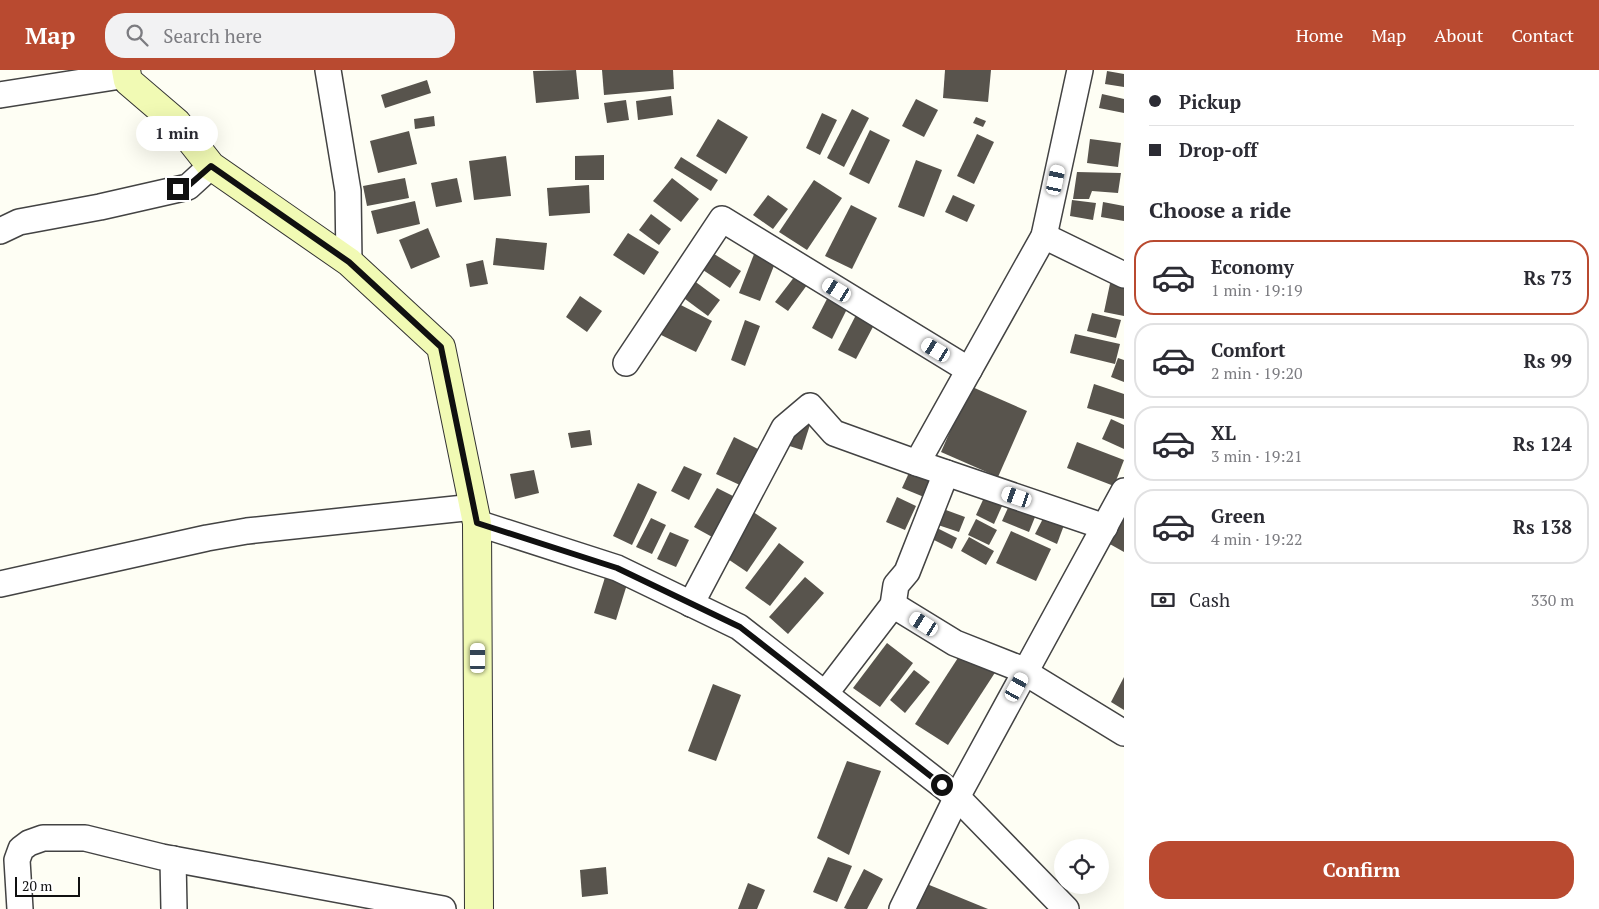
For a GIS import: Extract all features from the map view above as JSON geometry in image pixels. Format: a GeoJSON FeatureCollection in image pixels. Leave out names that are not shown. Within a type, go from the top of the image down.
{"type":"FeatureCollection","features":[{"type":"Feature","properties":{"kind":"main road"},"geometry":{"type":"LineString","coordinates":[[127,72],[128,80],[177,123],[211,166],[349,262],[441,347],[475,515],[478,909]]}},
{"type":"Feature","properties":{"kind":"street"},"geometry":{"type":"LineString","coordinates":[[328,70],[348,192],[349,262]]}},
{"type":"Feature","properties":{"kind":"street"},"geometry":{"type":"LineString","coordinates":[[917,463],[1044,236],[1080,70]]}},
{"type":"Feature","properties":{"kind":"street"},"geometry":{"type":"LineString","coordinates":[[0,95],[127,72]]}},
{"type":"Feature","properties":{"kind":"street"},"geometry":{"type":"LineString","coordinates":[[0,231],[18,222],[100,207],[188,186],[211,166]]}},
{"type":"Feature","properties":{"kind":"street"},"geometry":{"type":"LineString","coordinates":[[626,363],[722,220],[969,370]]}},
{"type":"Feature","properties":{"kind":"street"},"geometry":{"type":"LineString","coordinates":[[1044,236],[1124,276]]}},
{"type":"Feature","properties":{"kind":"street"},"geometry":{"type":"LineString","coordinates":[[691,604],[784,428],[810,406],[834,432],[946,473],[1117,508],[957,796],[902,909]]}},
{"type":"Feature","properties":{"kind":"street"},"geometry":{"type":"LineString","coordinates":[[825,694],[893,605],[896,585],[907,572],[946,473]]}},
{"type":"Feature","properties":{"kind":"street"},"geometry":{"type":"LineString","coordinates":[[0,584],[207,538],[247,531],[475,515],[617,568],[740,627],[957,796],[1066,909]]}},
{"type":"Feature","properties":{"kind":"street"},"geometry":{"type":"LineString","coordinates":[[893,605],[955,643],[1026,671],[1026,673],[1124,733]]}},
{"type":"Feature","properties":{"kind":"street"},"geometry":{"type":"LineString","coordinates":[[20,909],[17,860],[10,849],[43,838],[85,838],[326,898],[443,909]]}},
{"type":"Feature","properties":{"kind":"street"},"geometry":{"type":"LineString","coordinates":[[173,859],[174,909]]}},
{"type":"Feature","properties":{"kind":"building"},"geometry":{"type":"Polygon","coordinates":[[[576,70],[579,99],[536,103],[533,71],[576,70]]]}},
{"type":"Feature","properties":{"kind":"building"},"geometry":{"type":"Polygon","coordinates":[[[602,70],[673,70],[674,89],[604,95],[602,70]]]}},
{"type":"Feature","properties":{"kind":"building"},"geometry":{"type":"Polygon","coordinates":[[[945,70],[991,70],[988,102],[943,98],[945,70]]]}},
{"type":"Feature","properties":{"kind":"building"},"geometry":{"type":"Polygon","coordinates":[[[1107,71],[1124,74],[1124,87],[1105,84],[1107,71]]]}},
{"type":"Feature","properties":{"kind":"building"},"geometry":{"type":"Polygon","coordinates":[[[427,80],[431,93],[385,108],[381,95],[427,80]]]}},
{"type":"Feature","properties":{"kind":"building"},"geometry":{"type":"Polygon","coordinates":[[[1102,94],[1124,99],[1124,113],[1099,108],[1102,94]]]}},
{"type":"Feature","properties":{"kind":"building"},"geometry":{"type":"Polygon","coordinates":[[[671,96],[673,115],[638,120],[636,101],[671,96]]]}},
{"type":"Feature","properties":{"kind":"building"},"geometry":{"type":"Polygon","coordinates":[[[916,99],[938,110],[924,137],[902,126],[916,99]]]}},
{"type":"Feature","properties":{"kind":"building"},"geometry":{"type":"Polygon","coordinates":[[[626,100],[629,120],[607,123],[604,103],[626,100]]]}},
{"type":"Feature","properties":{"kind":"building"},"geometry":{"type":"Polygon","coordinates":[[[852,109],[869,118],[844,167],[827,158],[852,109]]]}},
{"type":"Feature","properties":{"kind":"building"},"geometry":{"type":"Polygon","coordinates":[[[822,113],[837,120],[820,155],[806,148],[822,113]]]}},
{"type":"Feature","properties":{"kind":"building"},"geometry":{"type":"Polygon","coordinates":[[[434,116],[435,126],[415,129],[414,119],[434,116]]]}},
{"type":"Feature","properties":{"kind":"building"},"geometry":{"type":"Polygon","coordinates":[[[976,117],[986,121],[983,127],[973,123],[976,117]]]}},
{"type":"Feature","properties":{"kind":"building"},"geometry":{"type":"Polygon","coordinates":[[[718,119],[748,137],[726,174],[696,156],[718,119]]]}},
{"type":"Feature","properties":{"kind":"building"},"geometry":{"type":"Polygon","coordinates":[[[870,130],[890,140],[869,184],[849,174],[870,130]]]}},
{"type":"Feature","properties":{"kind":"building"},"geometry":{"type":"Polygon","coordinates":[[[409,131],[417,164],[378,173],[370,141],[409,131]]]}},
{"type":"Feature","properties":{"kind":"building"},"geometry":{"type":"Polygon","coordinates":[[[977,134],[994,142],[974,184],[957,176],[977,134]]]}},
{"type":"Feature","properties":{"kind":"building"},"geometry":{"type":"Polygon","coordinates":[[[1090,139],[1121,143],[1118,167],[1087,163],[1090,139]]]}},
{"type":"Feature","properties":{"kind":"building"},"geometry":{"type":"Polygon","coordinates":[[[604,155],[604,180],[575,180],[575,156],[604,155]]]}},
{"type":"Feature","properties":{"kind":"building"},"geometry":{"type":"Polygon","coordinates":[[[506,156],[511,196],[474,200],[469,161],[506,156]]]}},
{"type":"Feature","properties":{"kind":"building"},"geometry":{"type":"Polygon","coordinates":[[[681,157],[718,180],[711,191],[674,168],[681,157]]]}},
{"type":"Feature","properties":{"kind":"building"},"geometry":{"type":"Polygon","coordinates":[[[916,160],[942,170],[924,217],[898,207],[916,160]]]}},
{"type":"Feature","properties":{"kind":"building"},"geometry":{"type":"Polygon","coordinates":[[[1077,172],[1121,173],[1118,193],[1092,191],[1089,199],[1073,199],[1077,172]]]}},
{"type":"Feature","properties":{"kind":"building"},"geometry":{"type":"Polygon","coordinates":[[[405,178],[409,198],[367,206],[363,186],[405,178]]]}},
{"type":"Feature","properties":{"kind":"building"},"geometry":{"type":"Polygon","coordinates":[[[457,178],[462,202],[436,207],[431,183],[457,178]]]}},
{"type":"Feature","properties":{"kind":"building"},"geometry":{"type":"Polygon","coordinates":[[[672,178],[699,199],[681,222],[653,201],[672,178]]]}},
{"type":"Feature","properties":{"kind":"building"},"geometry":{"type":"Polygon","coordinates":[[[814,180],[842,198],[807,250],[779,232],[814,180]]]}},
{"type":"Feature","properties":{"kind":"building"},"geometry":{"type":"Polygon","coordinates":[[[589,185],[590,213],[549,216],[547,188],[589,185]]]}},
{"type":"Feature","properties":{"kind":"building"},"geometry":{"type":"Polygon","coordinates":[[[768,195],[788,209],[773,229],[753,215],[768,195]]]}},
{"type":"Feature","properties":{"kind":"building"},"geometry":{"type":"Polygon","coordinates":[[[953,195],[975,205],[967,222],[945,212],[953,195]]]}},
{"type":"Feature","properties":{"kind":"building"},"geometry":{"type":"Polygon","coordinates":[[[1072,200],[1096,203],[1093,220],[1070,216],[1072,200]]]}},
{"type":"Feature","properties":{"kind":"building"},"geometry":{"type":"Polygon","coordinates":[[[415,201],[420,224],[377,234],[371,211],[415,201]]]}},
{"type":"Feature","properties":{"kind":"building"},"geometry":{"type":"Polygon","coordinates":[[[1103,202],[1124,206],[1124,221],[1101,217],[1103,202]]]}},
{"type":"Feature","properties":{"kind":"building"},"geometry":{"type":"Polygon","coordinates":[[[851,205],[877,218],[852,269],[825,256],[851,205]]]}},
{"type":"Feature","properties":{"kind":"building"},"geometry":{"type":"Polygon","coordinates":[[[651,214],[671,229],[659,245],[639,230],[651,214]]]}},
{"type":"Feature","properties":{"kind":"building"},"geometry":{"type":"Polygon","coordinates":[[[428,228],[440,257],[411,269],[399,240],[428,228]]]}},
{"type":"Feature","properties":{"kind":"building"},"geometry":{"type":"Polygon","coordinates":[[[628,233],[659,252],[644,275],[613,255],[628,233]]]}},
{"type":"Feature","properties":{"kind":"building"},"geometry":{"type":"Polygon","coordinates":[[[496,238],[547,243],[544,270],[493,265],[496,238]]]}},
{"type":"Feature","properties":{"kind":"building"},"geometry":{"type":"Polygon","coordinates":[[[756,249],[777,258],[760,301],[739,293],[756,249]]]}},
{"type":"Feature","properties":{"kind":"building"},"geometry":{"type":"Polygon","coordinates":[[[711,252],[741,271],[730,288],[700,268],[711,252]]]}},
{"type":"Feature","properties":{"kind":"building"},"geometry":{"type":"Polygon","coordinates":[[[483,260],[488,284],[470,287],[466,264],[483,260]]]}},
{"type":"Feature","properties":{"kind":"building"},"geometry":{"type":"Polygon","coordinates":[[[795,276],[807,285],[788,311],[775,302],[795,276]]]}},
{"type":"Feature","properties":{"kind":"building"},"geometry":{"type":"Polygon","coordinates":[[[689,277],[720,300],[708,316],[677,293],[689,277]]]}},
{"type":"Feature","properties":{"kind":"building"},"geometry":{"type":"Polygon","coordinates":[[[1111,279],[1124,282],[1124,316],[1104,312],[1111,279]]]}},
{"type":"Feature","properties":{"kind":"building"},"geometry":{"type":"Polygon","coordinates":[[[829,295],[849,305],[832,339],[812,328],[829,295]]]}},
{"type":"Feature","properties":{"kind":"building"},"geometry":{"type":"Polygon","coordinates":[[[580,296],[602,311],[587,332],[566,317],[580,296]]]}},
{"type":"Feature","properties":{"kind":"building"},"geometry":{"type":"Polygon","coordinates":[[[673,301],[712,321],[696,352],[657,333],[673,301]]]}},
{"type":"Feature","properties":{"kind":"building"},"geometry":{"type":"Polygon","coordinates":[[[857,313],[875,323],[856,359],[838,350],[857,313]]]}},
{"type":"Feature","properties":{"kind":"building"},"geometry":{"type":"Polygon","coordinates":[[[1092,313],[1121,320],[1116,338],[1087,331],[1092,313]]]}},
{"type":"Feature","properties":{"kind":"building"},"geometry":{"type":"Polygon","coordinates":[[[745,320],[760,326],[745,366],[731,360],[745,320]]]}},
{"type":"Feature","properties":{"kind":"building"},"geometry":{"type":"Polygon","coordinates":[[[1075,334],[1120,344],[1115,364],[1070,353],[1075,334]]]}},
{"type":"Feature","properties":{"kind":"building"},"geometry":{"type":"Polygon","coordinates":[[[1118,358],[1124,360],[1124,382],[1111,377],[1118,358]]]}},
{"type":"Feature","properties":{"kind":"building"},"geometry":{"type":"Polygon","coordinates":[[[1094,384],[1124,394],[1124,419],[1087,408],[1094,384]]]}},
{"type":"Feature","properties":{"kind":"building"},"geometry":{"type":"Polygon","coordinates":[[[970,386],[1027,411],[998,477],[941,452],[970,386]]]}},
{"type":"Feature","properties":{"kind":"building"},"geometry":{"type":"Polygon","coordinates":[[[788,407],[813,415],[802,450],[777,442],[788,407]]]}},
{"type":"Feature","properties":{"kind":"building"},"geometry":{"type":"Polygon","coordinates":[[[1111,419],[1124,425],[1124,449],[1102,439],[1111,419]]]}},
{"type":"Feature","properties":{"kind":"building"},"geometry":{"type":"Polygon","coordinates":[[[590,430],[592,445],[571,448],[568,433],[590,430]]]}},
{"type":"Feature","properties":{"kind":"building"},"geometry":{"type":"Polygon","coordinates":[[[734,437],[760,450],[742,486],[716,474],[734,437]]]}},
{"type":"Feature","properties":{"kind":"building"},"geometry":{"type":"Polygon","coordinates":[[[1077,442],[1124,460],[1114,486],[1067,468],[1077,442]]]}},
{"type":"Feature","properties":{"kind":"building"},"geometry":{"type":"Polygon","coordinates":[[[913,464],[935,472],[924,497],[902,488],[913,464]]]}},
{"type":"Feature","properties":{"kind":"building"},"geometry":{"type":"Polygon","coordinates":[[[684,466],[702,474],[689,500],[671,491],[684,466]]]}},
{"type":"Feature","properties":{"kind":"building"},"geometry":{"type":"Polygon","coordinates":[[[534,470],[539,493],[515,499],[510,474],[534,470]]]}},
{"type":"Feature","properties":{"kind":"building"},"geometry":{"type":"Polygon","coordinates":[[[638,483],[657,492],[632,545],[613,536],[638,483]]]}},
{"type":"Feature","properties":{"kind":"building"},"geometry":{"type":"Polygon","coordinates":[[[717,488],[737,498],[714,538],[694,527],[717,488]]]}},
{"type":"Feature","properties":{"kind":"building"},"geometry":{"type":"Polygon","coordinates":[[[988,489],[1006,497],[994,524],[976,515],[988,489]]]}},
{"type":"Feature","properties":{"kind":"building"},"geometry":{"type":"Polygon","coordinates":[[[897,497],[916,506],[905,530],[886,522],[897,497]]]}},
{"type":"Feature","properties":{"kind":"building"},"geometry":{"type":"Polygon","coordinates":[[[1012,499],[1039,507],[1029,532],[1002,521],[1012,499]]]}},
{"type":"Feature","properties":{"kind":"building"},"geometry":{"type":"Polygon","coordinates":[[[935,506],[965,517],[959,532],[929,522],[935,506]]]}},
{"type":"Feature","properties":{"kind":"building"},"geometry":{"type":"Polygon","coordinates":[[[746,507],[777,528],[747,572],[716,551],[746,507]]]}},
{"type":"Feature","properties":{"kind":"building"},"geometry":{"type":"Polygon","coordinates":[[[1048,509],[1067,517],[1057,544],[1035,534],[1048,509]]]}},
{"type":"Feature","properties":{"kind":"building"},"geometry":{"type":"Polygon","coordinates":[[[1113,514],[1124,520],[1124,552],[1099,538],[1113,514]]]}},
{"type":"Feature","properties":{"kind":"building"},"geometry":{"type":"Polygon","coordinates":[[[651,518],[666,525],[652,554],[636,547],[651,518]]]}},
{"type":"Feature","properties":{"kind":"building"},"geometry":{"type":"Polygon","coordinates":[[[976,519],[997,530],[989,545],[968,535],[976,519]]]}},
{"type":"Feature","properties":{"kind":"building"},"geometry":{"type":"Polygon","coordinates":[[[927,523],[957,538],[952,549],[922,534],[927,523]]]}},
{"type":"Feature","properties":{"kind":"building"},"geometry":{"type":"Polygon","coordinates":[[[1011,531],[1051,549],[1036,581],[996,563],[1011,531]]]}},
{"type":"Feature","properties":{"kind":"building"},"geometry":{"type":"Polygon","coordinates":[[[670,532],[689,540],[676,567],[657,559],[670,532]]]}},
{"type":"Feature","properties":{"kind":"building"},"geometry":{"type":"Polygon","coordinates":[[[969,537],[994,551],[986,565],[961,551],[969,537]]]}},
{"type":"Feature","properties":{"kind":"building"},"geometry":{"type":"Polygon","coordinates":[[[779,543],[804,562],[770,606],[745,588],[779,543]]]}},
{"type":"Feature","properties":{"kind":"building"},"geometry":{"type":"Polygon","coordinates":[[[606,574],[628,581],[616,620],[594,613],[606,574]]]}},
{"type":"Feature","properties":{"kind":"building"},"geometry":{"type":"Polygon","coordinates":[[[805,577],[824,593],[788,634],[769,617],[805,577]]]}},
{"type":"Feature","properties":{"kind":"building"},"geometry":{"type":"Polygon","coordinates":[[[887,643],[913,663],[880,707],[853,688],[887,643]]]}},
{"type":"Feature","properties":{"kind":"building"},"geometry":{"type":"Polygon","coordinates":[[[965,647],[998,668],[948,745],[915,724],[965,647]]]}},
{"type":"Feature","properties":{"kind":"building"},"geometry":{"type":"Polygon","coordinates":[[[914,670],[930,682],[905,713],[890,700],[914,670]]]}},
{"type":"Feature","properties":{"kind":"building"},"geometry":{"type":"Polygon","coordinates":[[[1124,677],[1124,710],[1111,702],[1124,677]]]}},
{"type":"Feature","properties":{"kind":"building"},"geometry":{"type":"Polygon","coordinates":[[[713,684],[741,695],[716,761],[688,751],[713,684]]]}},
{"type":"Feature","properties":{"kind":"building"},"geometry":{"type":"Polygon","coordinates":[[[847,761],[881,771],[849,855],[817,838],[847,761]]]}},
{"type":"Feature","properties":{"kind":"building"},"geometry":{"type":"Polygon","coordinates":[[[828,857],[852,866],[837,902],[813,892],[828,857]]]}},
{"type":"Feature","properties":{"kind":"building"},"geometry":{"type":"Polygon","coordinates":[[[606,867],[608,894],[582,897],[580,870],[606,867]]]}},
{"type":"Feature","properties":{"kind":"building"},"geometry":{"type":"Polygon","coordinates":[[[864,869],[883,879],[867,909],[844,908],[864,869]]]}},
{"type":"Feature","properties":{"kind":"building"},"geometry":{"type":"Polygon","coordinates":[[[922,882],[988,909],[910,909],[922,882]]]}},
{"type":"Feature","properties":{"kind":"building"},"geometry":{"type":"Polygon","coordinates":[[[748,883],[765,890],[757,909],[738,909],[748,883]]]}},
{"type":"Feature","properties":{"kind":"route"},"geometry":{"type":"LineString","coordinates":[[178,189],[188,186],[211,166],[349,262],[441,347],[477,523],[617,568],[740,627],[942,785]]}}]}
